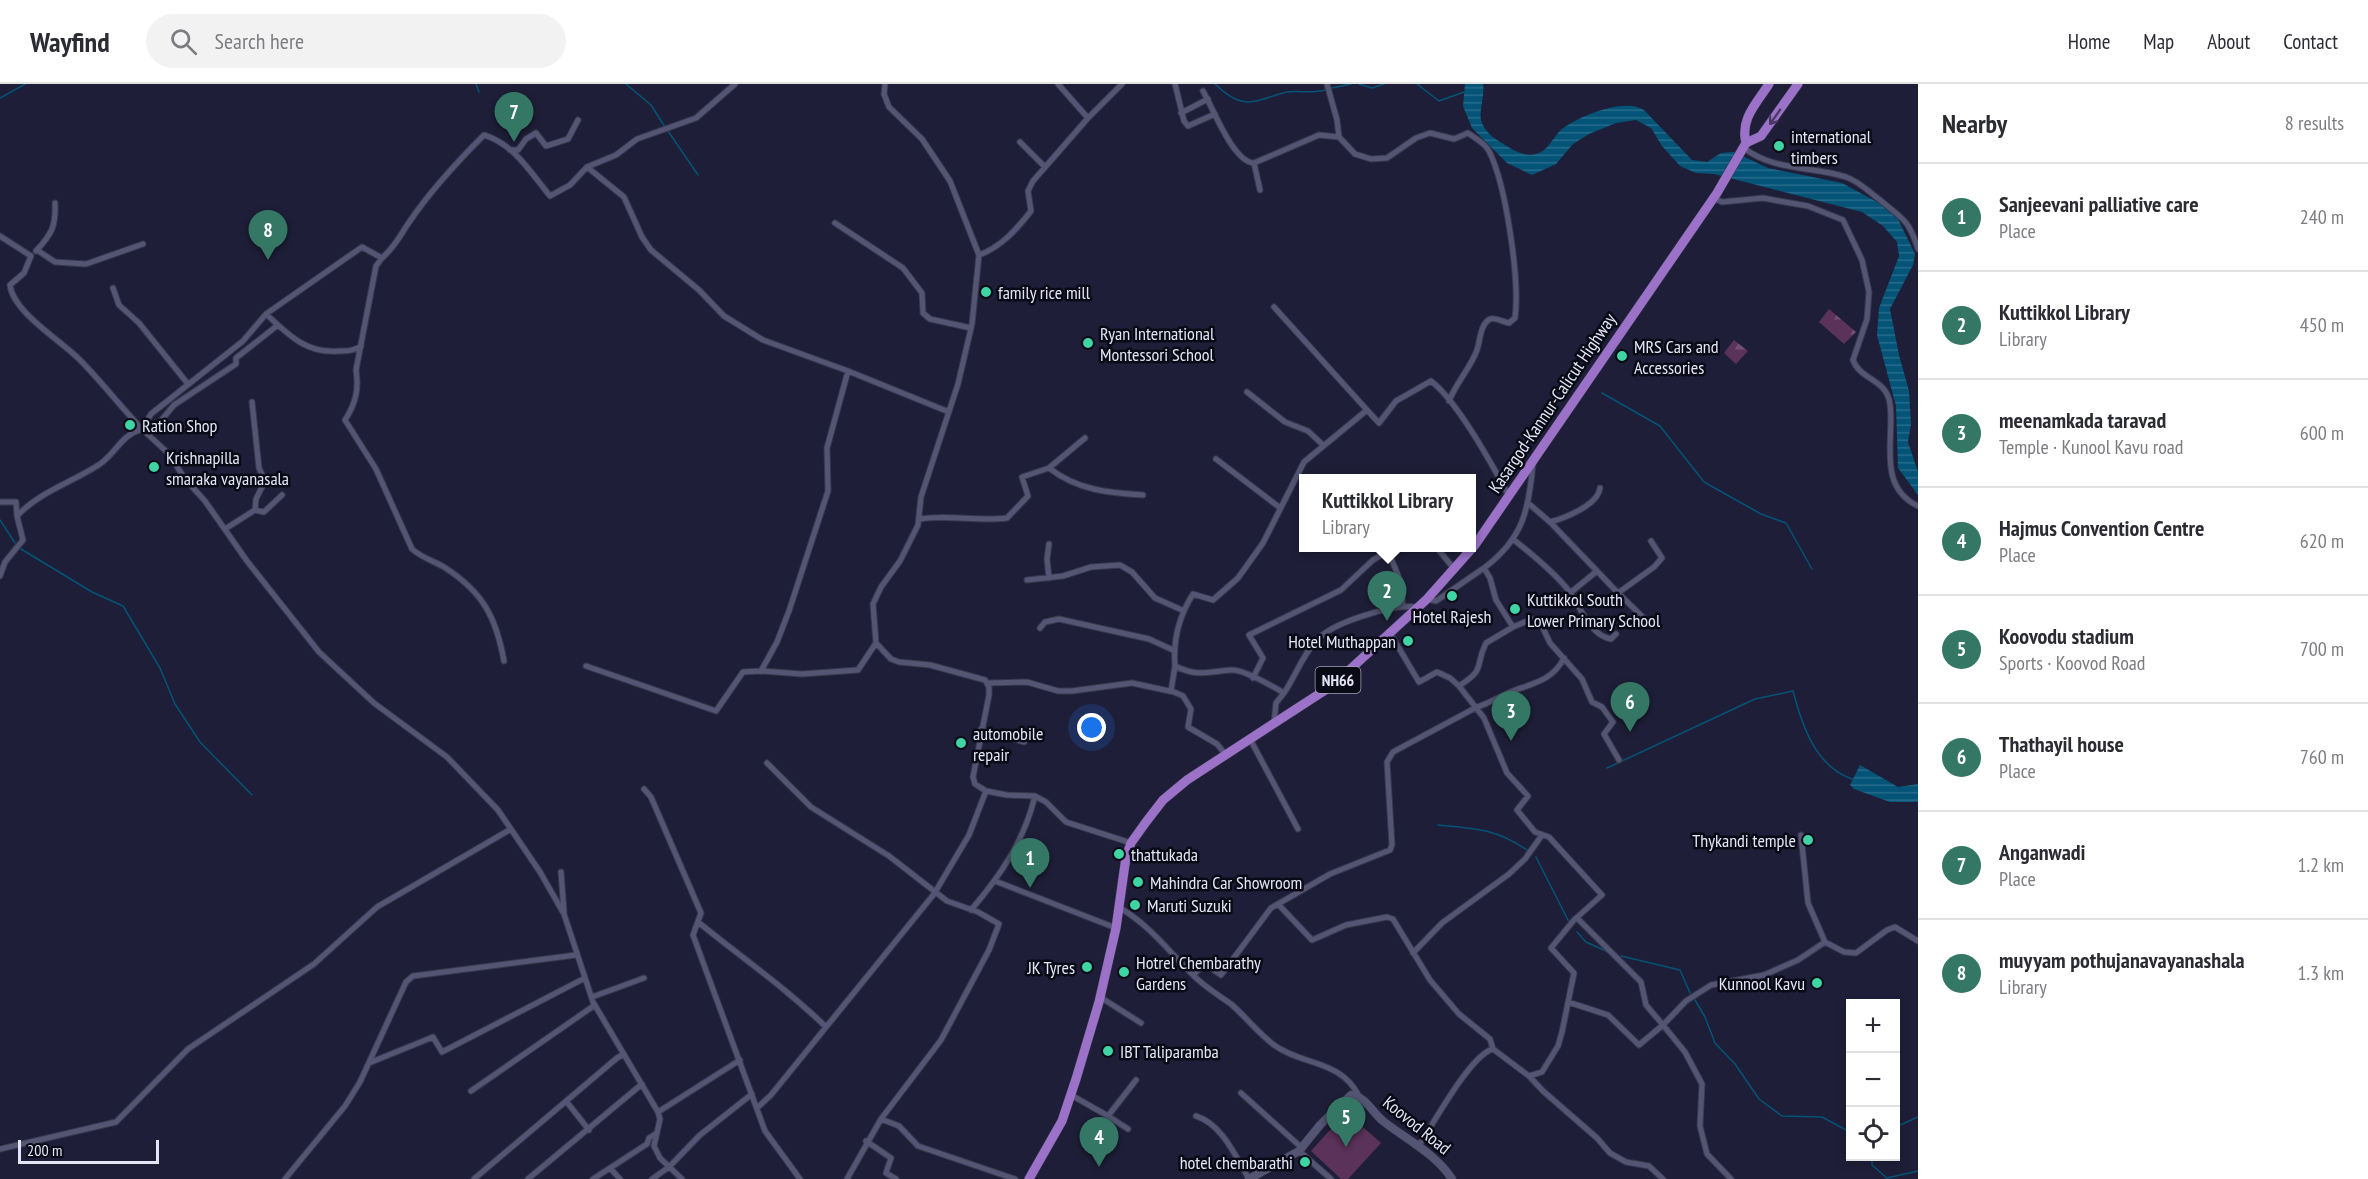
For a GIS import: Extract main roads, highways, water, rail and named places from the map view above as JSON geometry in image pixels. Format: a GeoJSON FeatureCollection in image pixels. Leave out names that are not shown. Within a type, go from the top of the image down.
{"type":"FeatureCollection","features":[{"type":"Feature","properties":{"kind":"highway","name":"Kasargod-Kannur-Calicut Highway"},"geometry":{"type":"LineString","coordinates":[[1744,148],[1744,123],[1769,84]]}},
{"type":"Feature","properties":{"kind":"highway","name":"Kasargod-Kannur-Calicut Highway"},"geometry":{"type":"LineString","coordinates":[[1476,541],[1715,195],[1744,148],[1761,136],[1798,84]]}},
{"type":"Feature","properties":{"kind":"highway","name":"Kasargod-Kannur-Calicut Highway"},"geometry":{"type":"LineString","coordinates":[[1029,1179],[1062,1120],[1071,1095],[1100,997],[1120,908],[1126,857],[1131,843],[1163,800],[1187,780],[1333,685],[1427,599],[1455,570],[1468,552]]}},
{"type":"Feature","properties":{"kind":"main road","name":"Koovod Road"},"geometry":{"type":"LineString","coordinates":[[1249,1179],[1301,1149],[1351,1095],[1359,1096],[1382,1119],[1444,1167],[1452,1179]]}},
{"type":"Feature","properties":{"kind":"water"},"geometry":{"type":"Polygon","coordinates":[[[1465,84],[1483,84],[1481,120],[1484,128],[1495,139],[1522,154],[1531,155],[1540,152],[1548,147],[1562,129],[1590,114],[1614,107],[1636,107],[1644,110],[1692,160],[1707,162],[1721,153],[1734,152],[1768,168],[1842,183],[1888,208],[1897,217],[1915,254],[1913,265],[1890,309],[1909,391],[1911,424],[1908,442],[1918,472],[1918,495],[1898,468],[1896,406],[1877,335],[1879,308],[1899,256],[1897,242],[1883,226],[1862,212],[1714,174],[1696,173],[1680,166],[1662,146],[1651,128],[1636,120],[1616,123],[1589,134],[1573,144],[1556,164],[1532,175],[1507,163],[1472,128],[1463,106],[1465,84]]]}},
{"type":"Feature","properties":{"kind":"water"},"geometry":{"type":"Polygon","coordinates":[[[1860,765],[1898,787],[1918,784],[1918,802],[1890,802],[1854,789],[1850,785],[1860,765]]]}},
{"type":"Feature","properties":{"kind":"waterway"},"geometry":{"type":"LineString","coordinates":[[0,98],[25,84]]}},
{"type":"Feature","properties":{"kind":"waterway"},"geometry":{"type":"LineString","coordinates":[[476,84],[479,92]]}},
{"type":"Feature","properties":{"kind":"waterway"},"geometry":{"type":"LineString","coordinates":[[626,84],[651,105],[665,127]]}},
{"type":"Feature","properties":{"kind":"waterway"},"geometry":{"type":"LineString","coordinates":[[1215,84],[1234,99],[1250,102],[1287,92],[1325,90]]}},
{"type":"Feature","properties":{"kind":"waterway"},"geometry":{"type":"LineString","coordinates":[[1332,88],[1351,84]]}},
{"type":"Feature","properties":{"kind":"waterway"},"geometry":{"type":"LineString","coordinates":[[1359,84],[1372,88],[1384,84]]}},
{"type":"Feature","properties":{"kind":"waterway"},"geometry":{"type":"LineString","coordinates":[[1417,84],[1439,101],[1464,92]]}},
{"type":"Feature","properties":{"kind":"waterway"},"geometry":{"type":"LineString","coordinates":[[668,131],[698,175]]}},
{"type":"Feature","properties":{"kind":"waterway"},"geometry":{"type":"LineString","coordinates":[[1602,393],[1660,426],[1704,482],[1761,514],[1786,523],[1812,569]]}},
{"type":"Feature","properties":{"kind":"waterway"},"geometry":{"type":"LineString","coordinates":[[0,520],[15,543]]}},
{"type":"Feature","properties":{"kind":"waterway"},"geometry":{"type":"LineString","coordinates":[[21,549],[92,592],[123,606],[160,668],[175,704],[200,742],[252,795]]}},
{"type":"Feature","properties":{"kind":"waterway"},"geometry":{"type":"LineString","coordinates":[[1607,768],[1755,699],[1793,691],[1806,730],[1819,754],[1828,765],[1852,779]]}},
{"type":"Feature","properties":{"kind":"waterway"},"geometry":{"type":"LineString","coordinates":[[1438,825],[1495,834],[1527,850]]}},
{"type":"Feature","properties":{"kind":"waterway"},"geometry":{"type":"LineString","coordinates":[[1536,857],[1569,922]]}},
{"type":"Feature","properties":{"kind":"waterway"},"geometry":{"type":"LineString","coordinates":[[1577,932],[1586,942],[1606,951]]}},
{"type":"Feature","properties":{"kind":"waterway"},"geometry":{"type":"LineString","coordinates":[[1621,956],[1680,970],[1690,993]]}},
{"type":"Feature","properties":{"kind":"waterway"},"geometry":{"type":"LineString","coordinates":[[1695,1000],[1705,1017],[1715,1043],[1735,1064],[1759,1099],[1782,1116],[1822,1117],[1846,1130]]}},
{"type":"Feature","properties":{"kind":"waterway"},"geometry":{"type":"LineString","coordinates":[[1900,1125],[1918,1117]]}},
{"type":"Feature","properties":{"kind":"waterway"},"geometry":{"type":"LineString","coordinates":[[1872,1161],[1872,1165],[1887,1178],[1918,1171]]}},
{"type":"Feature","properties":{"kind":"place","name":"Anganwadi"},"geometry":{"type":"Point","coordinates":[514,142]}},
{"type":"Feature","properties":{"kind":"place","name":"international timbers"},"geometry":{"type":"Point","coordinates":[1779,146]}},
{"type":"Feature","properties":{"kind":"place","name":"muyyam pothujanavayanashala"},"geometry":{"type":"Point","coordinates":[268,260]}},
{"type":"Feature","properties":{"kind":"place","name":"family rice mill"},"geometry":{"type":"Point","coordinates":[986,292]}},
{"type":"Feature","properties":{"kind":"place","name":"Ryan International Montessori School"},"geometry":{"type":"Point","coordinates":[1088,343]}},
{"type":"Feature","properties":{"kind":"place","name":"MRS Cars and Accessories"},"geometry":{"type":"Point","coordinates":[1622,356]}},
{"type":"Feature","properties":{"kind":"place","name":"Ration Shop"},"geometry":{"type":"Point","coordinates":[130,425]}},
{"type":"Feature","properties":{"kind":"place","name":"Krishnapilla smaraka vayanasala"},"geometry":{"type":"Point","coordinates":[154,467]}},
{"type":"Feature","properties":{"kind":"place","name":"Hotel Rajesh"},"geometry":{"type":"Point","coordinates":[1452,596]}},
{"type":"Feature","properties":{"kind":"place","name":"Kuttikkol South Lower Primary School"},"geometry":{"type":"Point","coordinates":[1515,609]}},
{"type":"Feature","properties":{"kind":"place","name":"Kuttikkol Library"},"geometry":{"type":"Point","coordinates":[1387,621]}},
{"type":"Feature","properties":{"kind":"place","name":"Hotel Muthappan"},"geometry":{"type":"Point","coordinates":[1408,641]}},
{"type":"Feature","properties":{"kind":"place","name":"Thathayil house"},"geometry":{"type":"Point","coordinates":[1630,732]}},
{"type":"Feature","properties":{"kind":"place","name":"meenamkada taravad"},"geometry":{"type":"Point","coordinates":[1511,741]}},
{"type":"Feature","properties":{"kind":"place","name":"automobile repair"},"geometry":{"type":"Point","coordinates":[961,743]}},
{"type":"Feature","properties":{"kind":"place","name":"Thykandi temple"},"geometry":{"type":"Point","coordinates":[1808,840]}},
{"type":"Feature","properties":{"kind":"place","name":"thattukada"},"geometry":{"type":"Point","coordinates":[1119,854]}},
{"type":"Feature","properties":{"kind":"place","name":"Mahindra Car Showroom"},"geometry":{"type":"Point","coordinates":[1138,882]}},
{"type":"Feature","properties":{"kind":"place","name":"Sanjeevani palliative care"},"geometry":{"type":"Point","coordinates":[1030,888]}},
{"type":"Feature","properties":{"kind":"place","name":"Maruti Suzuki"},"geometry":{"type":"Point","coordinates":[1135,905]}},
{"type":"Feature","properties":{"kind":"place","name":"JK Tyres"},"geometry":{"type":"Point","coordinates":[1087,967]}},
{"type":"Feature","properties":{"kind":"place","name":"Hotrel Chembarathy Gardens"},"geometry":{"type":"Point","coordinates":[1124,972]}},
{"type":"Feature","properties":{"kind":"place","name":"Kunnool Kavu"},"geometry":{"type":"Point","coordinates":[1817,983]}},
{"type":"Feature","properties":{"kind":"place","name":"IBT Taliparamba"},"geometry":{"type":"Point","coordinates":[1108,1051]}},
{"type":"Feature","properties":{"kind":"place","name":"Koovodu stadium"},"geometry":{"type":"Point","coordinates":[1346,1147]}},
{"type":"Feature","properties":{"kind":"place","name":"hotel chembarathi"},"geometry":{"type":"Point","coordinates":[1305,1162]}},
{"type":"Feature","properties":{"kind":"place","name":"Hajmus Convention Centre"},"geometry":{"type":"Point","coordinates":[1099,1167]}}]}
